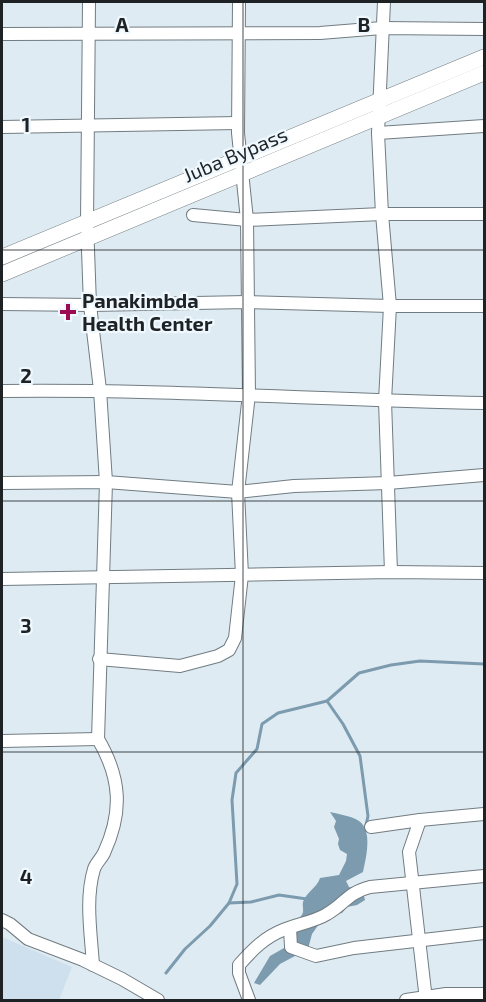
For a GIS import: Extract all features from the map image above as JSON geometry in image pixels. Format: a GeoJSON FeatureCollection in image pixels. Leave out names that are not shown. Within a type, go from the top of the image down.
{"type":"FeatureCollection","features":[{"type":"Feature","properties":{"kind":"main road","name":"Juba Bypass"},"geometry":{"type":"LineString","coordinates":[[2,257],[378,99],[484,57]]}},
{"type":"Feature","properties":{"kind":"main road","name":"Juba Bypass"},"geometry":{"type":"LineString","coordinates":[[2,274],[484,73]]}},
{"type":"Feature","properties":{"kind":"street"},"geometry":{"type":"LineString","coordinates":[[89,2],[87,222],[90,305],[100,390],[106,482],[98,739],[114,773],[117,810],[104,855],[94,866],[89,897],[93,965]]}},
{"type":"Feature","properties":{"kind":"street"},"geometry":{"type":"LineString","coordinates":[[99,659],[180,666],[218,656],[229,650],[236,638],[242,575],[238,492],[249,394],[247,220],[238,123],[238,2]]}},
{"type":"Feature","properties":{"kind":"street"},"geometry":{"type":"LineString","coordinates":[[384,2],[378,133],[390,306],[385,401],[391,572]]}},
{"type":"Feature","properties":{"kind":"street"},"geometry":{"type":"LineString","coordinates":[[2,34],[320,33],[382,28],[484,29]]}},
{"type":"Feature","properties":{"kind":"street"},"geometry":{"type":"LineString","coordinates":[[2,127],[238,123]]}},
{"type":"Feature","properties":{"kind":"street"},"geometry":{"type":"LineString","coordinates":[[378,133],[484,126]]}},
{"type":"Feature","properties":{"kind":"street"},"geometry":{"type":"LineString","coordinates":[[194,215],[247,220],[382,214],[484,213]]}},
{"type":"Feature","properties":{"kind":"street"},"geometry":{"type":"LineString","coordinates":[[2,304],[247,302],[484,306]]}},
{"type":"Feature","properties":{"kind":"street"},"geometry":{"type":"LineString","coordinates":[[2,391],[100,390],[484,403]]}},
{"type":"Feature","properties":{"kind":"street"},"geometry":{"type":"LineString","coordinates":[[2,483],[106,482],[238,492],[294,486],[388,483],[484,475]]}},
{"type":"Feature","properties":{"kind":"street"},"geometry":{"type":"LineString","coordinates":[[2,579],[391,572],[484,573]]}},
{"type":"Feature","properties":{"kind":"street"},"geometry":{"type":"LineString","coordinates":[[2,741],[98,739]]}},
{"type":"Feature","properties":{"kind":"street"},"geometry":{"type":"LineString","coordinates":[[371,827],[484,814]]}},
{"type":"Feature","properties":{"kind":"street"},"geometry":{"type":"LineString","coordinates":[[420,820],[409,852],[426,999]]}},
{"type":"Feature","properties":{"kind":"street"},"geometry":{"type":"LineString","coordinates":[[249,1000],[239,973],[239,964],[262,942],[290,928],[326,915],[357,890],[484,876]]}},
{"type":"Feature","properties":{"kind":"street"},"geometry":{"type":"LineString","coordinates":[[2,920],[28,939],[93,965],[158,1000]]}},
{"type":"Feature","properties":{"kind":"street"},"geometry":{"type":"LineString","coordinates":[[290,928],[291,947],[316,956],[354,948],[484,933]]}},
{"type":"Feature","properties":{"kind":"street"},"geometry":{"type":"LineString","coordinates":[[406,1000],[468,993],[484,994]]}},
{"type":"Feature","properties":{"kind":"shaded area"},"geometry":{"type":"Polygon","coordinates":[[[2,937],[72,967],[59,1000],[2,1000],[2,937]]]}},
{"type":"Feature","properties":{"kind":"water"},"geometry":{"type":"Polygon","coordinates":[[[330,812],[356,819],[366,831],[366,860],[363,872],[346,881],[349,887],[363,892],[365,900],[347,907],[342,913],[324,917],[312,934],[308,949],[280,964],[260,985],[254,983],[270,956],[284,948],[282,932],[302,914],[306,895],[320,878],[339,875],[346,861],[347,854],[340,850],[339,839],[334,827],[336,821],[330,812]]]}},
{"type":"Feature","properties":{"kind":"waterway"},"geometry":{"type":"LineString","coordinates":[[166,973],[185,949],[210,926],[229,903],[237,884],[232,800],[236,773],[257,749],[262,724],[278,713],[327,701],[359,673],[420,661],[484,664]]}},
{"type":"Feature","properties":{"kind":"waterway"},"geometry":{"type":"LineString","coordinates":[[327,701],[343,724],[360,756],[368,816],[365,830]]}},
{"type":"Feature","properties":{"kind":"waterway"},"geometry":{"type":"LineString","coordinates":[[229,903],[251,902],[279,895],[307,899]]}},
{"type":"Feature","properties":{"kind":"place","name":"Panakimbda Health Center"},"geometry":{"type":"Point","coordinates":[68,312]}}]}
